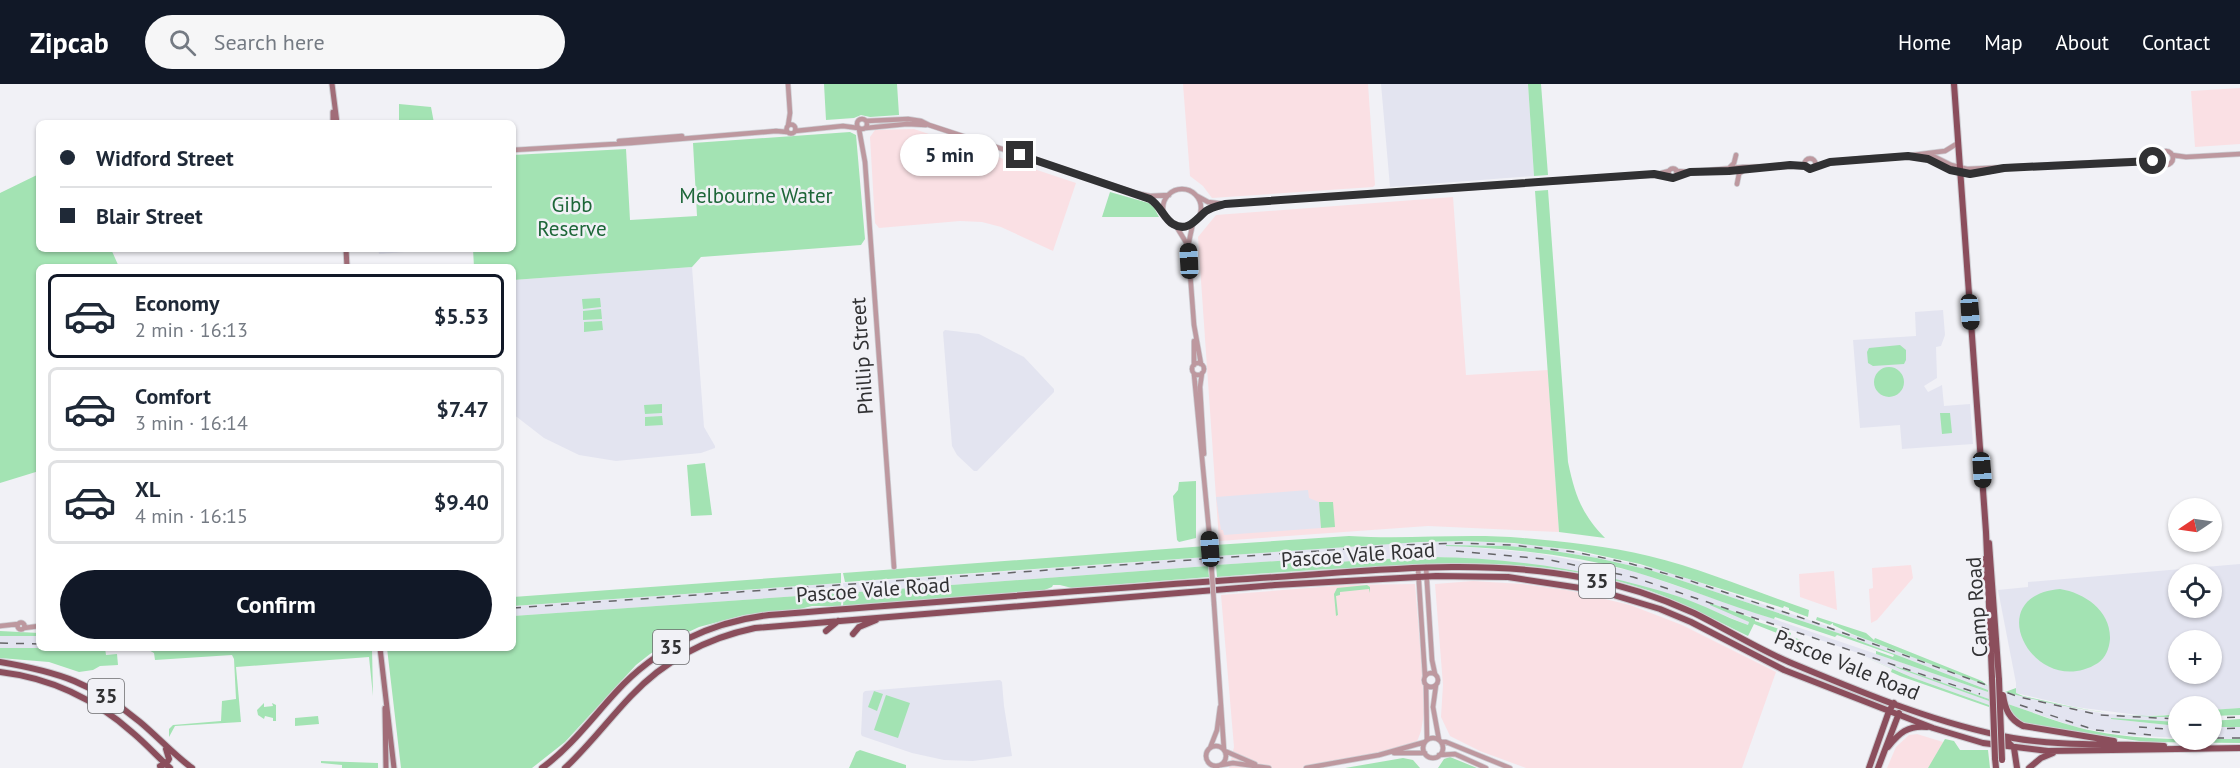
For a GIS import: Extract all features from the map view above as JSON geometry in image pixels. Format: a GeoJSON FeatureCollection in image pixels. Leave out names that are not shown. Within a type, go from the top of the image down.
{"type":"FeatureCollection","features":[{"type":"Feature","properties":{"kind":"main road"},"geometry":{"type":"LineString","coordinates":[[332,84],[333,120]]}},
{"type":"Feature","properties":{"kind":"main road","name":"Camp Road"},"geometry":{"type":"LineString","coordinates":[[1954,84],[1986,532],[1987,581],[1996,679]]}},
{"type":"Feature","properties":{"kind":"main road"},"geometry":{"type":"LineString","coordinates":[[333,105],[336,120]]}},
{"type":"Feature","properties":{"kind":"main road","name":"Camp Road"},"geometry":{"type":"LineString","coordinates":[[1986,532],[1990,555],[1996,679]]}},
{"type":"Feature","properties":{"kind":"main road"},"geometry":{"type":"LineString","coordinates":[[1986,556],[1982,565],[1976,567],[1984,574],[1987,581]]}},
{"type":"Feature","properties":{"kind":"main road","name":"Pascoe Vale Road"},"geometry":{"type":"LineString","coordinates":[[542,768],[571,743],[617,691],[642,668],[686,638],[741,619],[1115,588],[1456,566],[1513,568],[1584,578],[1628,588],[1693,613],[1787,662],[1897,704],[1955,724],[1998,735],[2057,743],[2168,746]]}},
{"type":"Feature","properties":{"kind":"main road"},"geometry":{"type":"LineString","coordinates":[[1320,573],[1331,583]]}},
{"type":"Feature","properties":{"kind":"main road","name":"Pascoe Vale Road"},"geometry":{"type":"LineString","coordinates":[[565,768],[643,684],[681,655],[708,642],[738,632],[775,625],[1426,576],[1528,579],[1628,597],[1683,619],[1776,667],[1933,728],[1975,741],[2014,748],[2060,751],[2168,749]]}},
{"type":"Feature","properties":{"kind":"main road"},"geometry":{"type":"LineString","coordinates":[[1115,588],[1117,594],[1150,592],[1170,594]]}},
{"type":"Feature","properties":{"kind":"main road"},"geometry":{"type":"LineString","coordinates":[[853,634],[862,625],[882,617]]}},
{"type":"Feature","properties":{"kind":"main road"},"geometry":{"type":"LineString","coordinates":[[826,631],[838,621]]}},
{"type":"Feature","properties":{"kind":"main road"},"geometry":{"type":"LineString","coordinates":[[380,651],[395,768]]}},
{"type":"Feature","properties":{"kind":"main road","name":"35"},"geometry":{"type":"LineString","coordinates":[[0,662],[64,675],[89,686],[118,704],[192,768]]}},
{"type":"Feature","properties":{"kind":"main road","name":"35"},"geometry":{"type":"LineString","coordinates":[[0,672],[44,681],[87,699],[128,728],[166,766]]}},
{"type":"Feature","properties":{"kind":"main road"},"geometry":{"type":"LineString","coordinates":[[1996,679],[2007,713],[2023,726],[2135,744]]}},
{"type":"Feature","properties":{"kind":"main road"},"geometry":{"type":"LineString","coordinates":[[1996,679],[1999,759],[2002,768]]}},
{"type":"Feature","properties":{"kind":"main road"},"geometry":{"type":"LineString","coordinates":[[384,685],[386,768]]}},
{"type":"Feature","properties":{"kind":"main road"},"geometry":{"type":"LineString","coordinates":[[1869,768],[1889,711],[1897,704],[1899,714],[1878,768]]}},
{"type":"Feature","properties":{"kind":"main road"},"geometry":{"type":"LineString","coordinates":[[1884,753],[1906,729],[1933,728]]}},
{"type":"Feature","properties":{"kind":"main road"},"geometry":{"type":"LineString","coordinates":[[1998,735],[2009,741],[2014,748],[2017,768]]}},
{"type":"Feature","properties":{"kind":"main road"},"geometry":{"type":"LineString","coordinates":[[160,741],[169,755],[166,766]]}},
{"type":"Feature","properties":{"kind":"main road","name":"Pascoe Vale Road"},"geometry":{"type":"LineString","coordinates":[[2222,748],[2240,748]]}},
{"type":"Feature","properties":{"kind":"main road"},"geometry":{"type":"LineString","coordinates":[[2029,768],[2041,758],[2060,751]]}},
{"type":"Feature","properties":{"kind":"main road"},"geometry":{"type":"LineString","coordinates":[[1996,768],[1999,759]]}},
{"type":"Feature","properties":{"kind":"main road"},"geometry":{"type":"LineString","coordinates":[[183,761],[199,768]]}},
{"type":"Feature","properties":{"kind":"street"},"geometry":{"type":"LineString","coordinates":[[788,84],[791,128]]}},
{"type":"Feature","properties":{"kind":"street","name":"Phillip Street"},"geometry":{"type":"LineString","coordinates":[[894,567],[861,127],[866,121],[912,119],[929,126]]}},
{"type":"Feature","properties":{"kind":"street"},"geometry":{"type":"LineString","coordinates":[[516,150],[650,138],[776,131],[791,128],[907,124],[929,126],[1150,199],[1184,236],[1188,246],[1194,325],[1194,365],[1192,369],[1204,463]]}},
{"type":"Feature","properties":{"kind":"street"},"geometry":{"type":"LineString","coordinates":[[1806,164],[1810,158],[1830,162],[1929,154],[1949,150],[1958,143]]}},
{"type":"Feature","properties":{"kind":"street"},"geometry":{"type":"LineString","coordinates":[[2147,160],[2167,152],[2186,157],[2240,154]]}},
{"type":"Feature","properties":{"kind":"street"},"geometry":{"type":"LineString","coordinates":[[1929,154],[1960,170]]}},
{"type":"Feature","properties":{"kind":"street"},"geometry":{"type":"LineString","coordinates":[[2160,154],[2161,163]]}},
{"type":"Feature","properties":{"kind":"street"},"geometry":{"type":"LineString","coordinates":[[1729,169],[1736,155],[1739,164],[1744,168]]}},
{"type":"Feature","properties":{"kind":"street"},"geometry":{"type":"LineString","coordinates":[[2171,162],[2172,155]]}},
{"type":"Feature","properties":{"kind":"street"},"geometry":{"type":"LineString","coordinates":[[1908,156],[1928,159],[1950,170],[2147,160],[2167,165],[2186,157]]}},
{"type":"Feature","properties":{"kind":"street"},"geometry":{"type":"LineString","coordinates":[[1814,160],[1815,167]]}},
{"type":"Feature","properties":{"kind":"street"},"geometry":{"type":"LineString","coordinates":[[1806,164],[1810,169],[1830,162]]}},
{"type":"Feature","properties":{"kind":"street"},"geometry":{"type":"LineString","coordinates":[[1163,211],[1165,199],[1174,191],[1185,189],[1208,202],[1225,204],[1654,174],[1669,174],[1673,178],[1676,174],[1690,172],[1806,164]]}},
{"type":"Feature","properties":{"kind":"street"},"geometry":{"type":"LineString","coordinates":[[1729,169],[1734,174],[1737,184],[1739,174],[1744,168]]}},
{"type":"Feature","properties":{"kind":"street"},"geometry":{"type":"LineString","coordinates":[[1136,193],[1150,196],[1169,195]]}},
{"type":"Feature","properties":{"kind":"street"},"geometry":{"type":"LineString","coordinates":[[1188,246],[1201,207],[1197,196]]}},
{"type":"Feature","properties":{"kind":"street"},"geometry":{"type":"LineString","coordinates":[[1175,226],[1181,227],[1196,221],[1208,210],[1225,204]]}},
{"type":"Feature","properties":{"kind":"street"},"geometry":{"type":"LineString","coordinates":[[1194,325],[1201,364],[1204,368],[1200,387],[1225,760],[1221,765]]}},
{"type":"Feature","properties":{"kind":"street"},"geometry":{"type":"LineString","coordinates":[[1194,365],[1201,364]]}},
{"type":"Feature","properties":{"kind":"street"},"geometry":{"type":"LineString","coordinates":[[1194,374],[1202,373]]}},
{"type":"Feature","properties":{"kind":"street"},"geometry":{"type":"LineString","coordinates":[[1426,567],[1432,660],[1438,679],[1433,707],[1443,749],[1439,755]]}},
{"type":"Feature","properties":{"kind":"street"},"geometry":{"type":"LineString","coordinates":[[1418,568],[1426,687],[1426,741],[1423,747],[1425,753],[1432,758],[1451,754],[1462,756],[1486,768]]}},
{"type":"Feature","properties":{"kind":"street"},"geometry":{"type":"LineString","coordinates":[[3,626],[36,626]]}},
{"type":"Feature","properties":{"kind":"street"},"geometry":{"type":"LineString","coordinates":[[1425,676],[1435,674]]}},
{"type":"Feature","properties":{"kind":"street"},"geometry":{"type":"LineString","coordinates":[[1426,687],[1436,685]]}},
{"type":"Feature","properties":{"kind":"street"},"geometry":{"type":"LineString","coordinates":[[1221,698],[1217,730],[1206,756],[1208,763],[1213,766],[1233,763],[1269,768]]}},
{"type":"Feature","properties":{"kind":"street"},"geometry":{"type":"LineString","coordinates":[[1306,768],[1379,755],[1433,738],[1510,768]]}},
{"type":"Feature","properties":{"kind":"street"},"geometry":{"type":"LineString","coordinates":[[1210,748],[1219,747],[1261,766]]}},
{"type":"Feature","properties":{"kind":"street"},"geometry":{"type":"LineString","coordinates":[[1379,755],[1425,753]]}},
{"type":"Feature","properties":{"kind":"shaded area"},"geometry":{"type":"Polygon","coordinates":[[[1183,84],[1368,84],[1375,185],[1373,187],[1212,198],[1203,186],[1190,176],[1183,84]]]}},
{"type":"Feature","properties":{"kind":"shaded area"},"geometry":{"type":"Polygon","coordinates":[[[1381,84],[1528,84],[1534,176],[1390,187],[1381,84]]]}},
{"type":"Feature","properties":{"kind":"shaded area"},"geometry":{"type":"Polygon","coordinates":[[[2240,88],[2240,144],[2195,147],[2191,91],[2240,88]]]}},
{"type":"Feature","properties":{"kind":"shaded area"},"geometry":{"type":"Polygon","coordinates":[[[914,129],[1076,183],[1053,251],[1001,227],[982,222],[960,221],[879,228],[875,223],[870,137],[875,130],[914,129]]]}},
{"type":"Feature","properties":{"kind":"shaded area"},"geometry":{"type":"Polygon","coordinates":[[[1453,197],[1466,375],[1548,370],[1559,532],[1428,526],[1219,541],[1198,237],[1216,215],[1453,197]]]}},
{"type":"Feature","properties":{"kind":"shaded area"},"geometry":{"type":"Polygon","coordinates":[[[379,252],[405,252],[379,254],[379,252]]]}},
{"type":"Feature","properties":{"kind":"shaded area"},"geometry":{"type":"Polygon","coordinates":[[[692,267],[704,427],[715,448],[701,453],[616,461],[579,455],[544,438],[516,416],[516,280],[692,267]]]}},
{"type":"Feature","properties":{"kind":"shaded area"},"geometry":{"type":"Polygon","coordinates":[[[1943,310],[1945,335],[1941,346],[1936,347],[1937,378],[1924,386],[1928,392],[1942,385],[1944,406],[1970,404],[1973,444],[1902,449],[1900,425],[1860,428],[1853,340],[1916,336],[1915,312],[1943,310]]]}},
{"type":"Feature","properties":{"kind":"shaded area"},"geometry":{"type":"Polygon","coordinates":[[[945,330],[979,334],[1024,357],[1054,389],[1054,392],[977,471],[974,471],[957,455],[952,446],[943,332],[945,330]]]}},
{"type":"Feature","properties":{"kind":"shaded area"},"geometry":{"type":"Polygon","coordinates":[[[1308,490],[1309,498],[1319,502],[1321,528],[1224,535],[1221,530],[1216,497],[1308,490]]]}},
{"type":"Feature","properties":{"kind":"shaded area"},"geometry":{"type":"Polygon","coordinates":[[[1464,541],[1525,544],[1563,549],[1663,570],[1906,653],[1988,686],[1988,690],[1850,637],[1650,570],[1548,550],[1446,545],[1535,553],[1633,571],[1988,692],[1989,699],[1892,666],[1989,701],[1989,705],[1911,677],[1858,653],[1756,618],[1710,604],[1749,622],[1748,625],[1677,596],[1571,570],[1445,557],[1377,559],[1307,565],[1306,559],[1216,565],[1216,556],[1399,543],[1464,541]]]}},
{"type":"Feature","properties":{"kind":"shaded area"},"geometry":{"type":"Polygon","coordinates":[[[1207,557],[1208,566],[844,593],[843,583],[1207,557]]]}},
{"type":"Feature","properties":{"kind":"shaded area"},"geometry":{"type":"Polygon","coordinates":[[[2240,564],[2240,708],[2222,709],[2222,696],[2168,696],[2168,715],[2146,716],[2075,707],[2016,693],[1998,590],[2028,587],[2028,582],[2168,570],[2168,618],[2222,618],[2222,566],[2240,564]]]}},
{"type":"Feature","properties":{"kind":"shaded area"},"geometry":{"type":"Polygon","coordinates":[[[1911,565],[1913,578],[1877,620],[1871,623],[1869,589],[1873,588],[1872,568],[1911,565]]]}},
{"type":"Feature","properties":{"kind":"shaded area"},"geometry":{"type":"Polygon","coordinates":[[[1834,571],[1837,610],[1800,597],[1799,574],[1834,571]]]}},
{"type":"Feature","properties":{"kind":"shaded area"},"geometry":{"type":"Polygon","coordinates":[[[1473,581],[1522,584],[1572,591],[1630,605],[1682,625],[1776,672],[1742,768],[1526,768],[1480,751],[1450,736],[1441,717],[1443,685],[1435,584],[1473,581]]]}},
{"type":"Feature","properties":{"kind":"shaded area"},"geometry":{"type":"Polygon","coordinates":[[[841,583],[842,593],[516,616],[516,606],[841,583]]]}},
{"type":"Feature","properties":{"kind":"shaded area"},"geometry":{"type":"Polygon","coordinates":[[[1415,584],[1425,707],[1421,731],[1415,747],[1356,762],[1312,768],[1229,768],[1234,747],[1221,595],[1347,585],[1415,584]]]}},
{"type":"Feature","properties":{"kind":"shaded area"},"geometry":{"type":"Polygon","coordinates":[[[0,636],[36,636],[36,649],[0,648],[0,636]]]}},
{"type":"Feature","properties":{"kind":"shaded area"},"geometry":{"type":"Polygon","coordinates":[[[1000,680],[1012,756],[973,761],[944,760],[912,753],[861,734],[863,693],[865,691],[1000,680]]]}},
{"type":"Feature","properties":{"kind":"shaded area"},"geometry":{"type":"Polygon","coordinates":[[[2005,692],[2106,714],[2168,717],[2168,722],[2111,719],[2168,725],[2168,737],[2124,735],[2076,727],[2005,703],[2005,692]]]}},
{"type":"Feature","properties":{"kind":"shaded area"},"geometry":{"type":"Polygon","coordinates":[[[2222,727],[2240,727],[2240,739],[2222,739],[2222,727]]]}},
{"type":"Feature","properties":{"kind":"shaded area"},"geometry":{"type":"Polygon","coordinates":[[[1917,734],[1943,742],[1940,751],[1928,768],[1887,768],[1896,747],[1909,735],[1917,734]]]}},
{"type":"Feature","properties":{"kind":"green space"},"geometry":{"type":"Polygon","coordinates":[[[824,84],[897,84],[899,115],[870,117],[861,115],[854,118],[826,120],[824,84]]]}},
{"type":"Feature","properties":{"kind":"green space"},"geometry":{"type":"Polygon","coordinates":[[[1528,84],[1541,84],[1548,175],[1534,176],[1528,84]]]}},
{"type":"Feature","properties":{"kind":"green space"},"geometry":{"type":"Polygon","coordinates":[[[399,104],[431,107],[433,120],[399,120],[399,104]]]}},
{"type":"Feature","properties":{"kind":"green space"},"geometry":{"type":"Polygon","coordinates":[[[850,132],[856,135],[865,239],[861,245],[701,257],[692,267],[516,280],[516,264],[474,264],[473,252],[516,252],[516,155],[626,149],[630,220],[697,216],[693,143],[850,132]]]}},
{"type":"Feature","properties":{"kind":"green space"},"geometry":{"type":"Polygon","coordinates":[[[36,175],[36,252],[112,252],[118,264],[36,264],[36,472],[0,483],[0,193],[36,175]]]}},
{"type":"Feature","properties":{"kind":"green space"},"geometry":{"type":"Polygon","coordinates":[[[1548,190],[1568,462],[1580,503],[1605,538],[1559,532],[1535,191],[1548,190]]]}},
{"type":"Feature","properties":{"kind":"green space"},"geometry":{"type":"Polygon","coordinates":[[[1110,192],[1152,204],[1159,217],[1102,217],[1110,192]]]}},
{"type":"Feature","properties":{"kind":"green space"},"geometry":{"type":"Polygon","coordinates":[[[600,298],[601,307],[583,309],[582,299],[600,298]]]}},
{"type":"Feature","properties":{"kind":"green space"},"geometry":{"type":"Polygon","coordinates":[[[601,309],[602,319],[583,320],[583,311],[601,309]]]}},
{"type":"Feature","properties":{"kind":"green space"},"geometry":{"type":"Polygon","coordinates":[[[602,321],[603,330],[584,332],[584,322],[602,321]]]}},
{"type":"Feature","properties":{"kind":"green space"},"geometry":{"type":"Polygon","coordinates":[[[1900,345],[1906,350],[1904,364],[1873,366],[1868,363],[1869,348],[1900,345]]]}},
{"type":"Feature","properties":{"kind":"green space"},"geometry":{"type":"Polygon","coordinates":[[[1889,367],[1900,371],[1904,382],[1900,393],[1889,397],[1878,393],[1874,382],[1878,371],[1889,367]]]}},
{"type":"Feature","properties":{"kind":"green space"},"geometry":{"type":"Polygon","coordinates":[[[662,404],[662,413],[645,414],[644,405],[662,404]]]}},
{"type":"Feature","properties":{"kind":"green space"},"geometry":{"type":"Polygon","coordinates":[[[1940,413],[1950,413],[1952,433],[1942,434],[1940,413]]]}},
{"type":"Feature","properties":{"kind":"green space"},"geometry":{"type":"Polygon","coordinates":[[[662,416],[663,425],[645,426],[645,417],[662,416]]]}},
{"type":"Feature","properties":{"kind":"green space"},"geometry":{"type":"Polygon","coordinates":[[[705,463],[712,515],[691,516],[687,465],[705,463]]]}},
{"type":"Feature","properties":{"kind":"green space"},"geometry":{"type":"Polygon","coordinates":[[[1196,481],[1196,538],[1179,542],[1173,496],[1178,490],[1179,482],[1196,481]]]}},
{"type":"Feature","properties":{"kind":"green space"},"geometry":{"type":"Polygon","coordinates":[[[1319,502],[1333,502],[1335,527],[1321,528],[1319,502]]]}},
{"type":"Feature","properties":{"kind":"green space"},"geometry":{"type":"Polygon","coordinates":[[[1349,536],[1523,538],[1618,550],[1669,561],[1729,581],[1809,610],[1808,617],[1784,606],[1783,608],[1640,564],[1575,550],[1514,543],[1420,542],[1216,556],[1215,545],[1349,536]]]}},
{"type":"Feature","properties":{"kind":"green space"},"geometry":{"type":"Polygon","coordinates":[[[1446,545],[1508,546],[1548,550],[1650,570],[1850,637],[1988,690],[1988,692],[1876,654],[1876,651],[1854,643],[1893,657],[1894,655],[1837,635],[1835,637],[1775,617],[1774,619],[1756,614],[1635,572],[1541,553],[1446,545]]]}},
{"type":"Feature","properties":{"kind":"green space"},"geometry":{"type":"Polygon","coordinates":[[[1206,546],[1207,557],[845,582],[843,573],[1206,546]]]}},
{"type":"Feature","properties":{"kind":"green space"},"geometry":{"type":"Polygon","coordinates":[[[1432,557],[1527,563],[1589,573],[1680,597],[1748,625],[1749,622],[1710,603],[1791,633],[1790,636],[1801,640],[1800,642],[1754,624],[1748,636],[1679,602],[1650,591],[1602,577],[1570,571],[1505,565],[1439,564],[1217,577],[1216,565],[1307,559],[1308,565],[1432,557]]]}},
{"type":"Feature","properties":{"kind":"green space"},"geometry":{"type":"Polygon","coordinates":[[[1208,566],[1209,577],[1072,588],[1053,585],[1042,591],[843,606],[844,593],[1208,566]]]}},
{"type":"Feature","properties":{"kind":"green space"},"geometry":{"type":"Polygon","coordinates":[[[841,573],[841,583],[516,606],[516,597],[841,573]]]}},
{"type":"Feature","properties":{"kind":"green space"},"geometry":{"type":"Polygon","coordinates":[[[1367,585],[1370,587],[1370,593],[1369,589],[1340,592],[1340,595],[1336,596],[1338,615],[1336,616],[1334,594],[1337,588],[1367,585]]]}},
{"type":"Feature","properties":{"kind":"green space"},"geometry":{"type":"Polygon","coordinates":[[[2060,589],[2087,599],[2095,605],[2106,620],[2109,629],[2109,646],[2103,658],[2098,663],[2075,671],[2054,669],[2037,659],[2025,643],[2019,626],[2022,609],[2035,596],[2060,589]]]}},
{"type":"Feature","properties":{"kind":"green space"},"geometry":{"type":"Polygon","coordinates":[[[842,593],[841,606],[812,606],[744,615],[699,627],[680,636],[636,665],[565,742],[532,768],[401,768],[387,651],[516,651],[516,616],[842,593]]]}},
{"type":"Feature","properties":{"kind":"green space"},"geometry":{"type":"Polygon","coordinates":[[[1817,617],[1866,633],[1874,640],[1875,638],[1982,681],[1988,686],[1852,634],[1833,623],[1830,625],[1816,620],[1817,617]]]}},
{"type":"Feature","properties":{"kind":"green space"},"geometry":{"type":"Polygon","coordinates":[[[0,631],[36,633],[36,636],[0,636],[0,631]]]}},
{"type":"Feature","properties":{"kind":"green space"},"geometry":{"type":"Polygon","coordinates":[[[0,648],[36,648],[36,651],[105,651],[106,655],[117,654],[118,665],[100,666],[93,670],[79,672],[49,662],[0,658],[0,648]]]}},
{"type":"Feature","properties":{"kind":"green space"},"geometry":{"type":"Polygon","coordinates":[[[150,651],[372,651],[373,696],[369,657],[236,667],[241,722],[175,726],[169,737],[169,729],[173,725],[221,721],[222,701],[236,699],[234,659],[232,655],[155,660],[154,653],[150,651]]]}},
{"type":"Feature","properties":{"kind":"green space"},"geometry":{"type":"Polygon","coordinates":[[[1858,654],[1911,677],[1989,705],[1989,707],[1900,676],[1891,672],[1892,669],[1858,654]]]}},
{"type":"Feature","properties":{"kind":"green space"},"geometry":{"type":"Polygon","coordinates":[[[1892,665],[1989,699],[1989,701],[1900,669],[1892,665]]]}},
{"type":"Feature","properties":{"kind":"green space"},"geometry":{"type":"Polygon","coordinates":[[[2016,688],[2016,693],[2023,696],[2119,714],[2069,707],[2005,692],[2016,688]]]}},
{"type":"Feature","properties":{"kind":"green space"},"geometry":{"type":"Polygon","coordinates":[[[874,691],[883,694],[877,711],[868,707],[874,691]]]}},
{"type":"Feature","properties":{"kind":"green space"},"geometry":{"type":"Polygon","coordinates":[[[886,695],[910,703],[898,738],[874,730],[886,695]]]}},
{"type":"Feature","properties":{"kind":"green space"},"geometry":{"type":"Polygon","coordinates":[[[264,703],[264,707],[273,706],[272,703],[276,705],[276,721],[265,716],[264,719],[258,715],[257,710],[264,703]]]}},
{"type":"Feature","properties":{"kind":"green space"},"geometry":{"type":"Polygon","coordinates":[[[2005,703],[2072,726],[2112,734],[2168,739],[2168,742],[2146,742],[2024,724],[2014,718],[2005,703]]]}},
{"type":"Feature","properties":{"kind":"green space"},"geometry":{"type":"Polygon","coordinates":[[[2240,708],[2240,715],[2222,716],[2222,709],[2240,708]]]}},
{"type":"Feature","properties":{"kind":"green space"},"geometry":{"type":"Polygon","coordinates":[[[2121,714],[2168,715],[2168,717],[2156,717],[2121,714]]]}},
{"type":"Feature","properties":{"kind":"green space"},"geometry":{"type":"Polygon","coordinates":[[[318,716],[319,724],[295,726],[295,718],[318,716]]]}},
{"type":"Feature","properties":{"kind":"green space"},"geometry":{"type":"Polygon","coordinates":[[[2111,719],[2168,721],[2168,725],[2111,719]]]}},
{"type":"Feature","properties":{"kind":"green space"},"geometry":{"type":"Polygon","coordinates":[[[2240,719],[2240,727],[2222,727],[2222,720],[2240,719]]]}},
{"type":"Feature","properties":{"kind":"green space"},"geometry":{"type":"Polygon","coordinates":[[[1945,739],[1954,741],[1960,750],[1988,750],[1990,768],[1928,768],[1945,739]]]}},
{"type":"Feature","properties":{"kind":"green space"},"geometry":{"type":"Polygon","coordinates":[[[2222,739],[2240,739],[2240,743],[2222,743],[2222,739]]]}},
{"type":"Feature","properties":{"kind":"green space"},"geometry":{"type":"Polygon","coordinates":[[[860,750],[906,765],[906,768],[849,768],[856,752],[860,750]]]}},
{"type":"Feature","properties":{"kind":"green space"},"geometry":{"type":"Polygon","coordinates":[[[1450,757],[1477,768],[1438,768],[1444,759],[1450,757]]]}},
{"type":"Feature","properties":{"kind":"green space"},"geometry":{"type":"Polygon","coordinates":[[[1403,758],[1413,760],[1420,768],[1345,768],[1403,758]]]}},
{"type":"Feature","properties":{"kind":"green space"},"geometry":{"type":"Polygon","coordinates":[[[321,761],[378,763],[378,768],[342,768],[342,765],[321,763],[321,761]]]}},
{"type":"Feature","properties":{"kind":"railway"},"geometry":{"type":"LineString","coordinates":[[516,608],[1402,545],[1460,543],[1511,545],[1575,552],[1628,563],[1685,579],[1808,620],[2019,697],[2100,715],[2168,718]]}},
{"type":"Feature","properties":{"kind":"railway"},"geometry":{"type":"LineString","coordinates":[[1456,551],[1545,559],[1633,577],[1980,694]]}},
{"type":"Feature","properties":{"kind":"railway"},"geometry":{"type":"LineString","coordinates":[[0,643],[36,644]]}},
{"type":"Feature","properties":{"kind":"railway"},"geometry":{"type":"LineString","coordinates":[[2020,705],[2095,730],[2151,735]]}},
{"type":"Feature","properties":{"kind":"railway"},"geometry":{"type":"LineString","coordinates":[[2222,718],[2240,717]]}},
{"type":"Feature","properties":{"kind":"railway"},"geometry":{"type":"LineString","coordinates":[[2139,727],[2168,729]]}},
{"type":"Feature","properties":{"kind":"railway"},"geometry":{"type":"LineString","coordinates":[[2222,729],[2240,728]]}},
{"type":"Feature","properties":{"kind":"railway"},"geometry":{"type":"LineString","coordinates":[[2222,738],[2240,738]]}},
{"type":"Feature","properties":{"kind":"route"},"geometry":{"type":"LineString","coordinates":[[1020,155],[1150,199],[1158,204],[1170,222],[1181,227],[1193,223],[1208,210],[1225,204],[1654,174],[1673,178],[1690,172],[1744,170],[1754,167],[1790,165],[1805,166],[1810,169],[1830,162],[1908,156],[1928,159],[1950,170],[1967,174],[2004,168],[2153,161]]}},
{"type":"Feature","properties":{"kind":"park label","name":"Melbourne Water"},"geometry":{"type":"Point","coordinates":[756,196]}},
{"type":"Feature","properties":{"kind":"park label","name":"Gibb Reserve"},"geometry":{"type":"Point","coordinates":[572,217]}}]}
